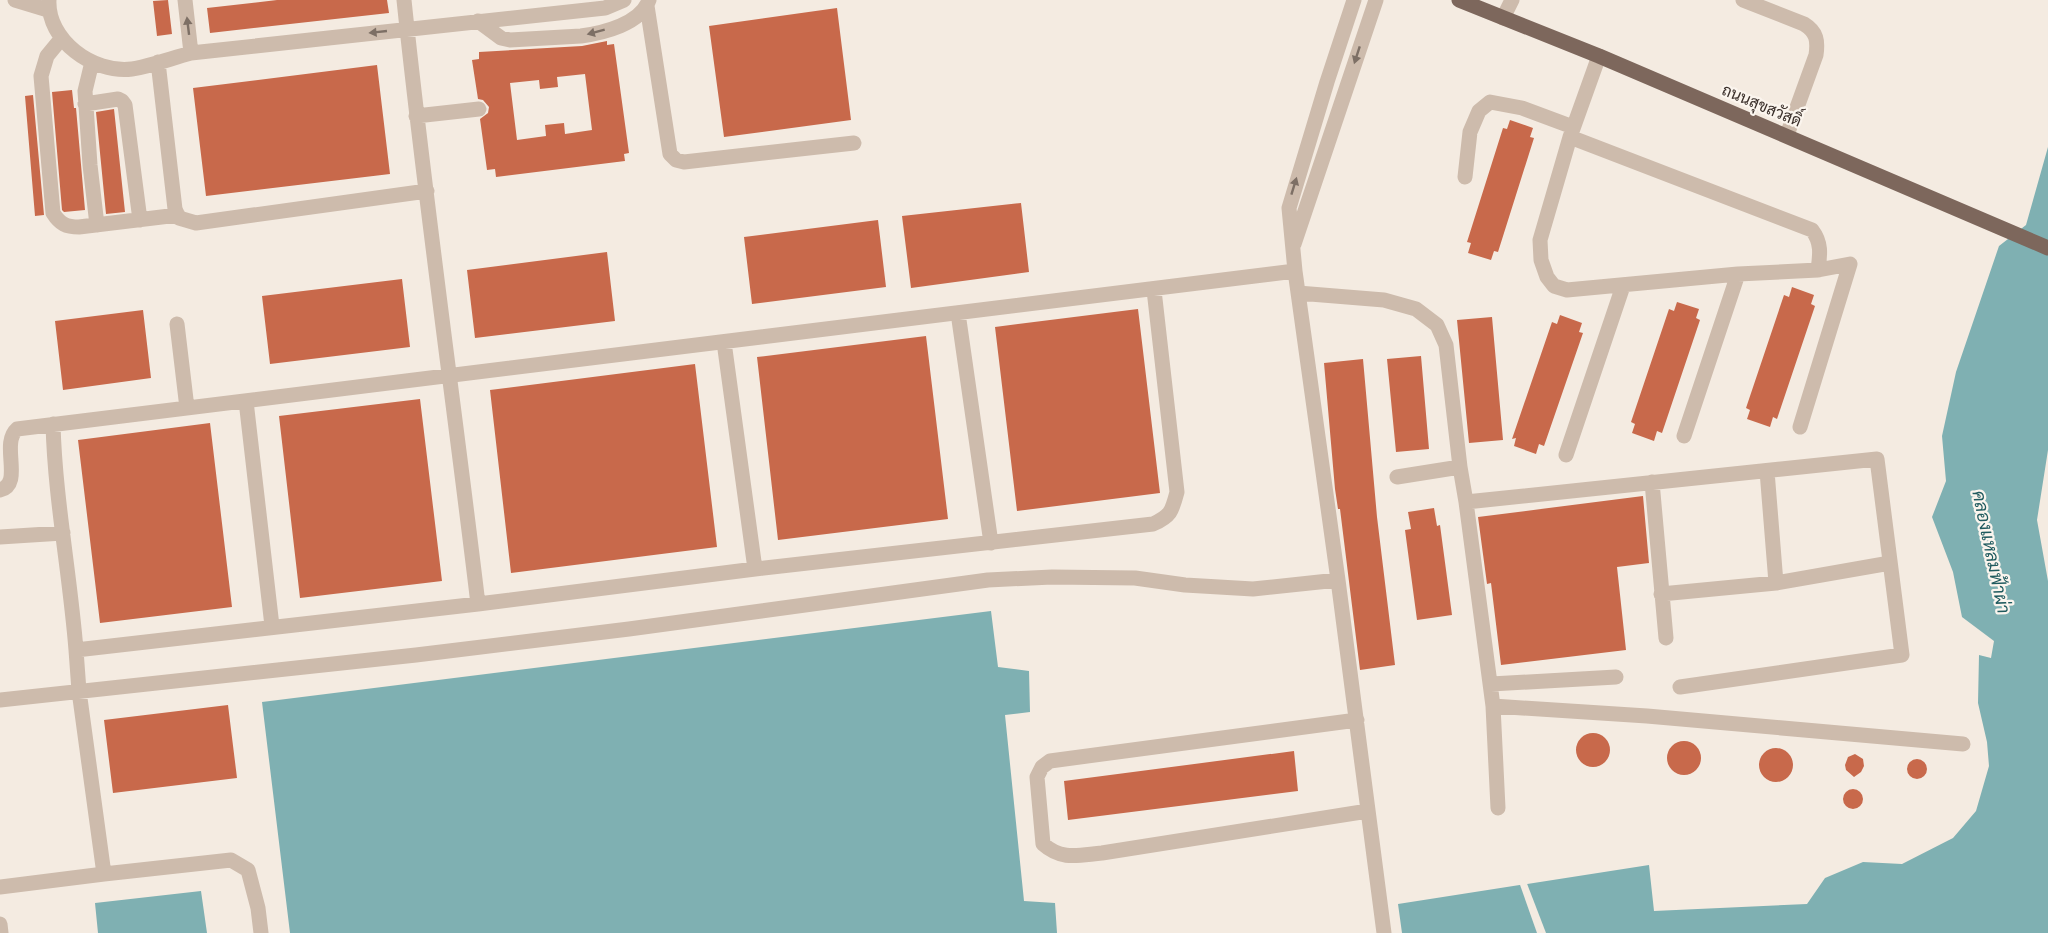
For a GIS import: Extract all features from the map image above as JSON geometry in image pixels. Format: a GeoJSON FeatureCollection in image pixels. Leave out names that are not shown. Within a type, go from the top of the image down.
{"type":"FeatureCollection","features":[{"type":"Feature","properties":{"kind":"main road","name":"ถนนสุขสวัสดิ์"},"geometry":{"type":"LineString","coordinates":[[1459,0],[1787,135],[2048,248]]}},
{"type":"Feature","properties":{"kind":"street"},"geometry":{"type":"LineString","coordinates":[[15,0],[49,5],[51,22],[61,39],[92,62],[108,68],[131,69],[191,53],[545,14],[579,5],[605,8],[624,0]]}},
{"type":"Feature","properties":{"kind":"street"},"geometry":{"type":"LineString","coordinates":[[185,0],[191,53]]}},
{"type":"Feature","properties":{"kind":"street"},"geometry":{"type":"LineString","coordinates":[[404,0],[416,116],[451,375],[478,604]]}},
{"type":"Feature","properties":{"kind":"street"},"geometry":{"type":"LineString","coordinates":[[1354,0],[1292,194],[1289,222],[1294,244],[1295,271],[1384,933]]}},
{"type":"Feature","properties":{"kind":"street"},"geometry":{"type":"LineString","coordinates":[[1294,244],[1376,0]]}},
{"type":"Feature","properties":{"kind":"street"},"geometry":{"type":"LineString","coordinates":[[1503,18],[1512,0]]}},
{"type":"Feature","properties":{"kind":"street"},"geometry":{"type":"LineString","coordinates":[[1743,0],[1804,24],[1816,35],[1816,55],[1787,135]]}},
{"type":"Feature","properties":{"kind":"street"},"geometry":{"type":"LineString","coordinates":[[478,21],[501,38],[510,40],[592,34],[625,23],[638,15],[644,2]]}},
{"type":"Feature","properties":{"kind":"street"},"geometry":{"type":"LineString","coordinates":[[644,2],[670,154],[676,160],[684,162],[854,143]]}},
{"type":"Feature","properties":{"kind":"street"},"geometry":{"type":"LineString","coordinates":[[545,14],[548,37]]}},
{"type":"Feature","properties":{"kind":"street"},"geometry":{"type":"LineString","coordinates":[[61,39],[47,56],[41,75],[53,213],[63,225],[79,227],[178,215]]}},
{"type":"Feature","properties":{"kind":"street"},"geometry":{"type":"LineString","coordinates":[[1599,56],[1572,132],[1540,240],[1541,260],[1547,277],[1554,286],[1567,291],[1738,274],[1818,270],[1850,264],[1800,427]]}},
{"type":"Feature","properties":{"kind":"street"},"geometry":{"type":"LineString","coordinates":[[92,62],[85,91],[85,104],[97,225]]}},
{"type":"Feature","properties":{"kind":"street"},"geometry":{"type":"LineString","coordinates":[[158,62],[175,209],[179,219],[196,223],[427,191]]}},
{"type":"Feature","properties":{"kind":"street"},"geometry":{"type":"LineString","coordinates":[[85,104],[118,99],[125,105],[140,220]]}},
{"type":"Feature","properties":{"kind":"street"},"geometry":{"type":"LineString","coordinates":[[1465,177],[1470,132],[1479,111],[1490,102],[1522,108],[1572,132],[1812,230],[1818,238],[1820,253],[1818,270]]}},
{"type":"Feature","properties":{"kind":"street"},"geometry":{"type":"LineString","coordinates":[[416,116],[479,109]]}},
{"type":"Feature","properties":{"kind":"street"},"geometry":{"type":"LineString","coordinates":[[0,490],[8,486],[11,480],[10,439],[12,433],[17,429],[1295,271]]}},
{"type":"Feature","properties":{"kind":"street"},"geometry":{"type":"LineString","coordinates":[[1684,436],[1738,274]]}},
{"type":"Feature","properties":{"kind":"street"},"geometry":{"type":"LineString","coordinates":[[1566,455],[1623,286]]}},
{"type":"Feature","properties":{"kind":"street"},"geometry":{"type":"LineString","coordinates":[[76,650],[1153,524],[1166,518],[1172,510],[1177,492],[1154,290]]}},
{"type":"Feature","properties":{"kind":"street"},"geometry":{"type":"LineString","coordinates":[[1298,293],[1384,300],[1416,309],[1437,325],[1446,345],[1460,467],[1491,684],[1498,808]]}},
{"type":"Feature","properties":{"kind":"street"},"geometry":{"type":"LineString","coordinates":[[958,313],[991,543]]}},
{"type":"Feature","properties":{"kind":"street"},"geometry":{"type":"LineString","coordinates":[[177,324],[187,408]]}},
{"type":"Feature","properties":{"kind":"street"},"geometry":{"type":"LineString","coordinates":[[724,342],[755,569]]}},
{"type":"Feature","properties":{"kind":"street"},"geometry":{"type":"LineString","coordinates":[[246,400],[272,626]]}},
{"type":"Feature","properties":{"kind":"street"},"geometry":{"type":"LineString","coordinates":[[53,424],[54,451],[72,596],[79,691],[104,874]]}},
{"type":"Feature","properties":{"kind":"street"},"geometry":{"type":"LineString","coordinates":[[1466,502],[1877,459],[1902,655],[1680,687]]}},
{"type":"Feature","properties":{"kind":"street"},"geometry":{"type":"LineString","coordinates":[[1397,477],[1460,467]]}},
{"type":"Feature","properties":{"kind":"street"},"geometry":{"type":"LineString","coordinates":[[1767,471],[1776,583]]}},
{"type":"Feature","properties":{"kind":"street"},"geometry":{"type":"LineString","coordinates":[[1652,483],[1666,638]]}},
{"type":"Feature","properties":{"kind":"street"},"geometry":{"type":"LineString","coordinates":[[0,537],[63,532]]}},
{"type":"Feature","properties":{"kind":"street"},"geometry":{"type":"LineString","coordinates":[[1661,594],[1776,583],[1890,563]]}},
{"type":"Feature","properties":{"kind":"street"},"geometry":{"type":"LineString","coordinates":[[0,700],[440,652],[988,580],[1052,577],[1135,578],[1185,585],[1253,589],[1338,580]]}},
{"type":"Feature","properties":{"kind":"street"},"geometry":{"type":"LineString","coordinates":[[1491,684],[1617,677]]}},
{"type":"Feature","properties":{"kind":"street"},"geometry":{"type":"LineString","coordinates":[[1493,706],[1647,716],[1963,744]]}},
{"type":"Feature","properties":{"kind":"street"},"geometry":{"type":"LineString","coordinates":[[1356,720],[1050,761],[1042,767],[1037,777],[1042,844],[1062,856],[1102,853],[1368,811]]}},
{"type":"Feature","properties":{"kind":"street"},"geometry":{"type":"LineString","coordinates":[[0,887],[231,860],[248,870],[258,908],[261,933]]}},
{"type":"Feature","properties":{"kind":"street"},"geometry":{"type":"LineString","coordinates":[[0,924],[1,933]]}},
{"type":"Feature","properties":{"kind":"water","name":"คลองแหลมฟ้าผ่า"},"geometry":{"type":"Polygon","coordinates":[[[2048,147],[2048,450],[2037,520],[2048,581],[2048,933],[1402,933],[1398,904],[1649,865],[1654,911],[1807,904],[1825,878],[1863,862],[1902,864],[1953,838],[1976,811],[1989,766],[1987,742],[1978,703],[1979,655],[1991,658],[1994,641],[1962,617],[1953,572],[1932,517],[1946,481],[1942,436],[1956,372],[1999,246],[2026,225],[2048,147]]]}},
{"type":"Feature","properties":{"kind":"water"},"geometry":{"type":"Polygon","coordinates":[[[991,611],[998,667],[1029,671],[1030,712],[1005,715],[1024,901],[1055,903],[1057,933],[290,933],[262,702],[991,611]]]}},
{"type":"Feature","properties":{"kind":"water"},"geometry":{"type":"Polygon","coordinates":[[[201,891],[207,933],[98,933],[95,903],[201,891]]]}},
{"type":"Feature","properties":{"kind":"pier"},"geometry":{"type":"Polygon","coordinates":[[[1526,881],[1546,933],[1537,933],[1519,882],[1526,881]]]}},
{"type":"Feature","properties":{"kind":"building"},"geometry":{"type":"Polygon","coordinates":[[[168,0],[172,34],[157,36],[153,1],[168,0]]]}},
{"type":"Feature","properties":{"kind":"building"},"geometry":{"type":"Polygon","coordinates":[[[277,0],[387,0],[389,13],[210,33],[207,8],[277,0]]]}},
{"type":"Feature","properties":{"kind":"building"},"geometry":{"type":"Polygon","coordinates":[[[837,8],[851,120],[724,137],[709,26],[837,8]]]}},
{"type":"Feature","properties":{"kind":"building"},"geometry":{"type":"Polygon","coordinates":[[[607,41],[607,45],[614,44],[629,153],[624,154],[625,161],[496,177],[495,169],[487,170],[480,119],[488,113],[489,107],[483,100],[478,99],[472,60],[479,59],[479,52],[582,46],[607,41]],[[585,74],[557,77],[558,87],[540,89],[539,80],[510,83],[517,140],[546,136],[545,125],[564,123],[565,134],[592,130],[585,74]]]}},
{"type":"Feature","properties":{"kind":"building"},"geometry":{"type":"Polygon","coordinates":[[[377,65],[390,174],[206,196],[193,88],[377,65]]]}},
{"type":"Feature","properties":{"kind":"building"},"geometry":{"type":"Polygon","coordinates":[[[72,90],[74,108],[76,108],[85,210],[64,212],[52,92],[72,90]]]}},
{"type":"Feature","properties":{"kind":"building"},"geometry":{"type":"Polygon","coordinates":[[[33,95],[44,215],[35,216],[25,96],[33,95]]]}},
{"type":"Feature","properties":{"kind":"building"},"geometry":{"type":"Polygon","coordinates":[[[114,109],[125,212],[106,214],[96,112],[114,109]]]}},
{"type":"Feature","properties":{"kind":"building"},"geometry":{"type":"Polygon","coordinates":[[[1510,120],[1533,128],[1530,137],[1534,138],[1498,252],[1494,251],[1491,260],[1468,253],[1471,243],[1467,242],[1503,128],[1507,129],[1510,120]]]}},
{"type":"Feature","properties":{"kind":"building"},"geometry":{"type":"Polygon","coordinates":[[[1021,203],[1029,272],[911,288],[902,216],[1021,203]]]}},
{"type":"Feature","properties":{"kind":"building"},"geometry":{"type":"Polygon","coordinates":[[[878,220],[886,287],[752,304],[744,237],[878,220]]]}},
{"type":"Feature","properties":{"kind":"building"},"geometry":{"type":"Polygon","coordinates":[[[607,252],[615,321],[475,338],[467,270],[607,252]]]}},
{"type":"Feature","properties":{"kind":"building"},"geometry":{"type":"Polygon","coordinates":[[[402,279],[410,347],[270,364],[262,296],[402,279]]]}},
{"type":"Feature","properties":{"kind":"building"},"geometry":{"type":"Polygon","coordinates":[[[1792,287],[1814,295],[1811,304],[1815,306],[1777,419],[1773,417],[1770,427],[1747,419],[1750,410],[1746,408],[1784,295],[1789,297],[1792,287]]]}},
{"type":"Feature","properties":{"kind":"building"},"geometry":{"type":"Polygon","coordinates":[[[1677,302],[1699,309],[1696,318],[1700,320],[1662,433],[1657,431],[1654,441],[1632,433],[1635,424],[1631,422],[1669,309],[1674,311],[1677,302]]]}},
{"type":"Feature","properties":{"kind":"building"},"geometry":{"type":"Polygon","coordinates":[[[1138,309],[1160,493],[1017,511],[995,327],[1138,309]]]}},
{"type":"Feature","properties":{"kind":"building"},"geometry":{"type":"Polygon","coordinates":[[[143,310],[151,378],[63,390],[55,321],[143,310]]]}},
{"type":"Feature","properties":{"kind":"building"},"geometry":{"type":"Polygon","coordinates":[[[1560,315],[1582,323],[1579,332],[1583,333],[1544,446],[1539,444],[1536,454],[1514,446],[1516,438],[1512,439],[1552,322],[1557,324],[1560,315]]]}},
{"type":"Feature","properties":{"kind":"building"},"geometry":{"type":"Polygon","coordinates":[[[1492,317],[1503,440],[1469,443],[1457,320],[1492,317]]]}},
{"type":"Feature","properties":{"kind":"building"},"geometry":{"type":"Polygon","coordinates":[[[926,336],[948,519],[778,540],[757,357],[926,336]]]}},
{"type":"Feature","properties":{"kind":"building"},"geometry":{"type":"Polygon","coordinates":[[[1421,356],[1429,449],[1396,452],[1387,359],[1421,356]]]}},
{"type":"Feature","properties":{"kind":"building"},"geometry":{"type":"Polygon","coordinates":[[[1363,359],[1377,517],[1395,665],[1360,670],[1340,509],[1338,509],[1335,489],[1324,363],[1363,359]]]}},
{"type":"Feature","properties":{"kind":"building"},"geometry":{"type":"Polygon","coordinates":[[[695,364],[717,547],[511,573],[490,390],[695,364]]]}},
{"type":"Feature","properties":{"kind":"building"},"geometry":{"type":"Polygon","coordinates":[[[420,399],[442,581],[300,598],[279,416],[420,399]]]}},
{"type":"Feature","properties":{"kind":"building"},"geometry":{"type":"Polygon","coordinates":[[[210,423],[232,607],[100,623],[78,440],[210,423]]]}},
{"type":"Feature","properties":{"kind":"building"},"geometry":{"type":"Polygon","coordinates":[[[1643,496],[1649,563],[1617,567],[1626,650],[1501,665],[1491,583],[1487,584],[1478,517],[1643,496]]]}},
{"type":"Feature","properties":{"kind":"building"},"geometry":{"type":"Polygon","coordinates":[[[1434,508],[1437,526],[1440,525],[1452,615],[1417,620],[1405,530],[1411,529],[1408,512],[1434,508]]]}},
{"type":"Feature","properties":{"kind":"building"},"geometry":{"type":"Polygon","coordinates":[[[228,705],[237,778],[113,793],[104,720],[228,705]]]}},
{"type":"Feature","properties":{"kind":"building"},"geometry":{"type":"Polygon","coordinates":[[[1593,733],[1605,738],[1610,750],[1605,762],[1593,767],[1581,762],[1576,750],[1581,738],[1593,733]]]}},
{"type":"Feature","properties":{"kind":"building"},"geometry":{"type":"Polygon","coordinates":[[[1684,741],[1696,746],[1701,758],[1696,770],[1684,775],[1672,770],[1667,758],[1672,746],[1684,741]]]}},
{"type":"Feature","properties":{"kind":"building"},"geometry":{"type":"Polygon","coordinates":[[[1776,748],[1788,753],[1793,765],[1788,777],[1776,782],[1764,777],[1759,765],[1764,753],[1776,748]]]}},
{"type":"Feature","properties":{"kind":"building"},"geometry":{"type":"Polygon","coordinates":[[[1294,751],[1298,791],[1068,820],[1064,781],[1294,751]]]}},
{"type":"Feature","properties":{"kind":"building"},"geometry":{"type":"Polygon","coordinates":[[[1855,754],[1863,759],[1864,766],[1861,772],[1854,777],[1846,770],[1845,765],[1848,757],[1855,754]]]}},
{"type":"Feature","properties":{"kind":"building"},"geometry":{"type":"Polygon","coordinates":[[[1917,759],[1924,762],[1927,769],[1924,776],[1917,779],[1910,776],[1907,769],[1910,762],[1917,759]]]}},
{"type":"Feature","properties":{"kind":"building"},"geometry":{"type":"Polygon","coordinates":[[[1853,789],[1860,792],[1863,799],[1860,806],[1853,809],[1846,806],[1843,799],[1846,792],[1853,789]]]}}]}
